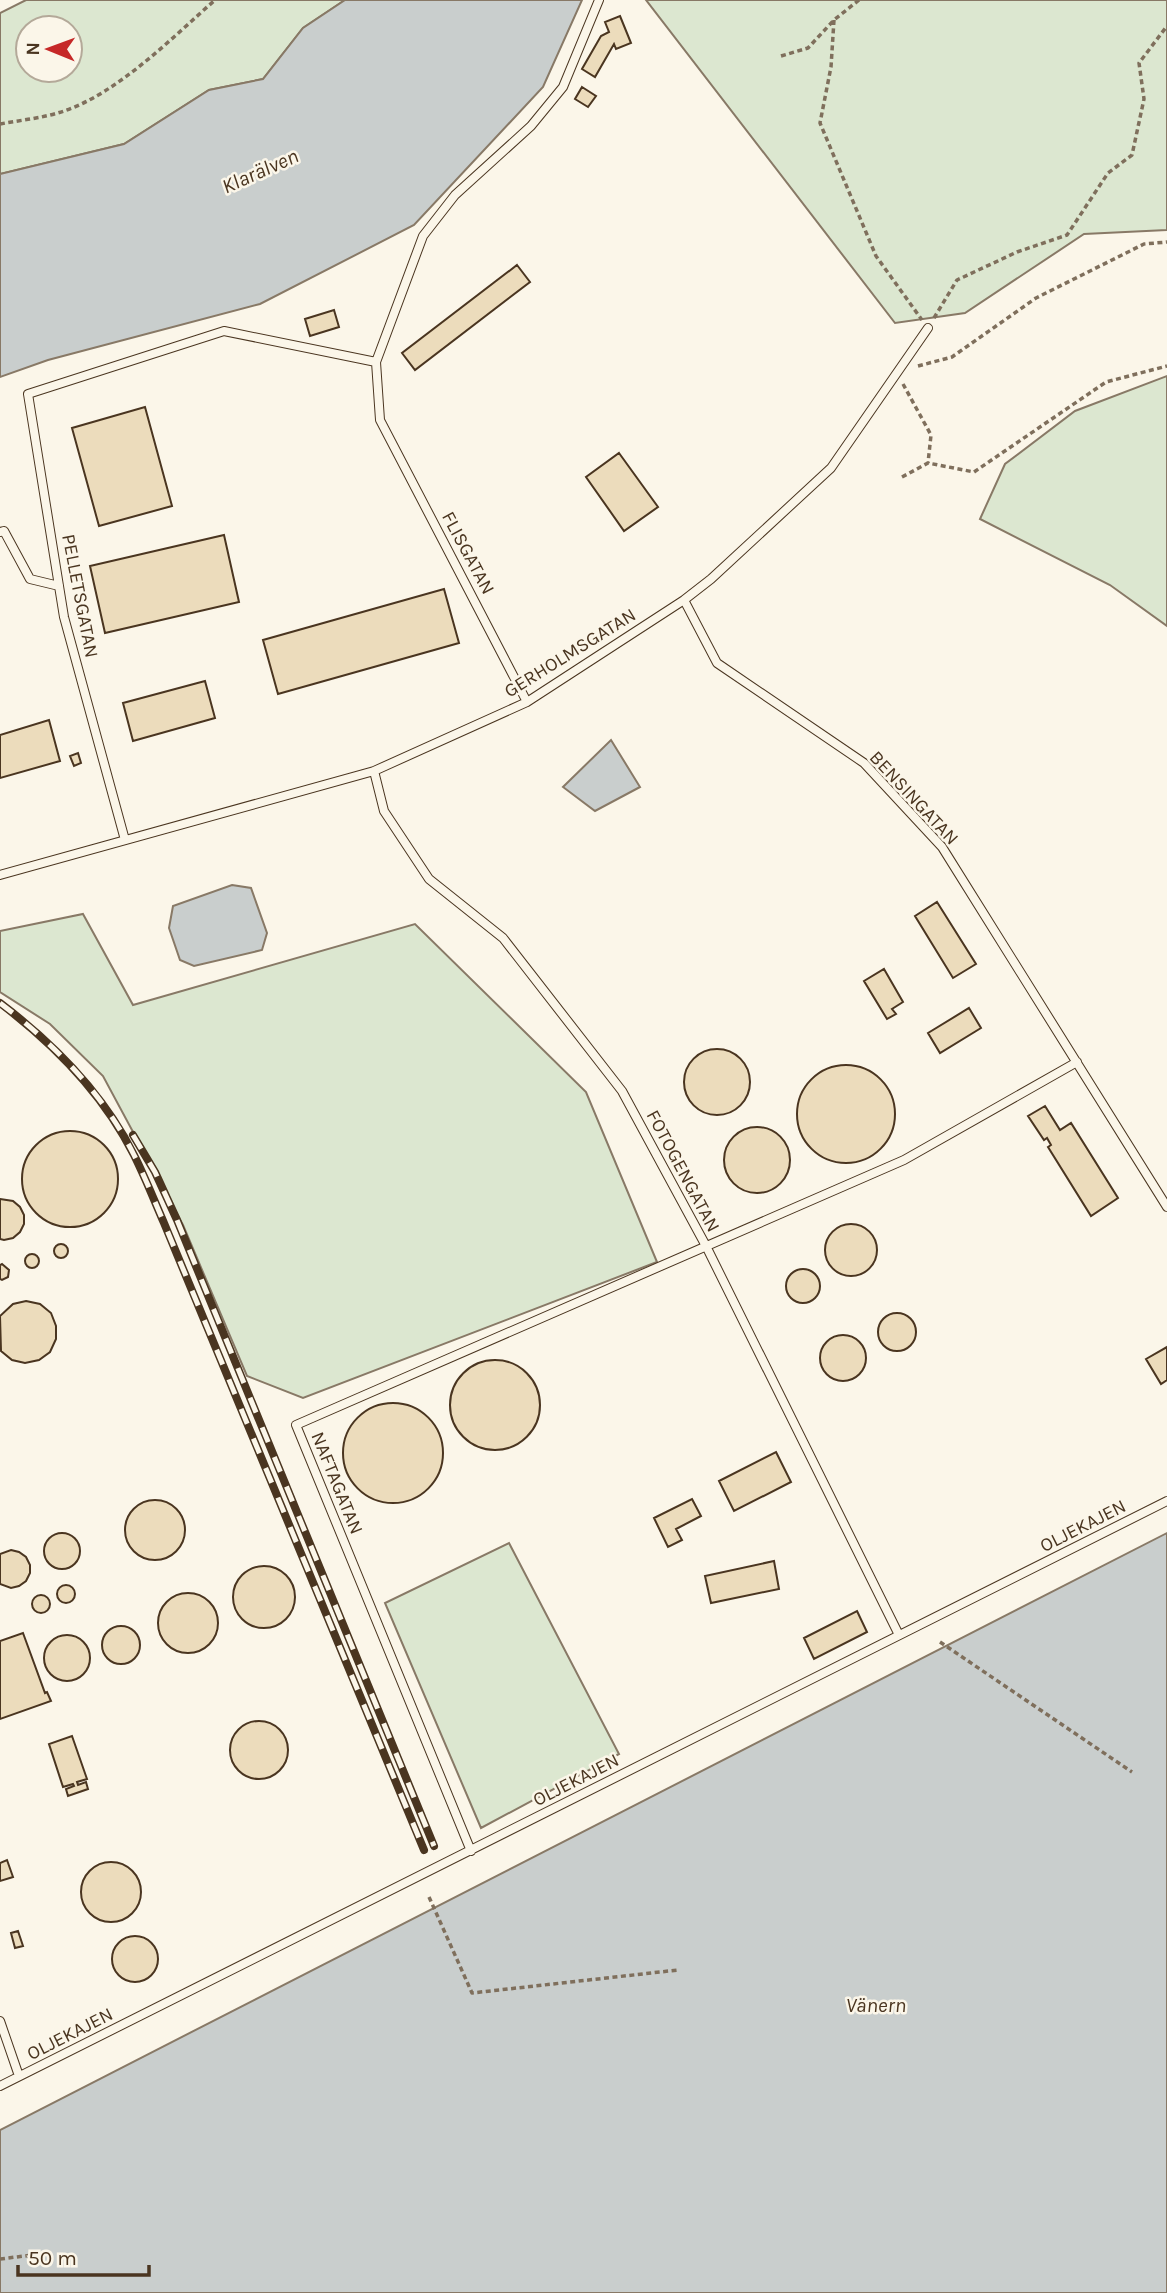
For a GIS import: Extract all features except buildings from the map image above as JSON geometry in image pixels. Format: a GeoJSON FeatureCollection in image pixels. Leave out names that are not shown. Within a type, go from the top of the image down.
{"type":"FeatureCollection","features":[{"type":"Feature","properties":{"kind":"lane"},"geometry":{"type":"LineString","coordinates":[[376,362],[423,236],[455,195],[531,126],[563,87],[599,0]]}},
{"type":"Feature","properties":{"kind":"lane","name":"GERHOLMSGATAN"},"geometry":{"type":"LineString","coordinates":[[0,874],[374,771],[527,702],[684,600],[711,579],[831,468],[928,328]]}},
{"type":"Feature","properties":{"kind":"lane","name":"PELLETSGATAN"},"geometry":{"type":"LineString","coordinates":[[125,841],[64,618],[28,394],[224,331],[376,362]]}},
{"type":"Feature","properties":{"kind":"lane","name":"FLISGATAN"},"geometry":{"type":"LineString","coordinates":[[376,362],[380,420],[527,702]]}},
{"type":"Feature","properties":{"kind":"lane"},"geometry":{"type":"LineString","coordinates":[[0,532],[4,531],[30,579],[59,586]]}},
{"type":"Feature","properties":{"kind":"lane","name":"BENSINGATAN"},"geometry":{"type":"LineString","coordinates":[[684,600],[717,663],[864,763],[942,847],[1167,1207]]}},
{"type":"Feature","properties":{"kind":"lane","name":"FOTOGENGATAN"},"geometry":{"type":"LineString","coordinates":[[374,771],[384,811],[429,879],[503,938],[622,1091],[705,1246],[899,1635]]}},
{"type":"Feature","properties":{"kind":"lane"},"geometry":{"type":"LineString","coordinates":[[705,1246],[904,1160],[1077,1062]]}},
{"type":"Feature","properties":{"kind":"lane","name":"NAFTAGATAN"},"geometry":{"type":"LineString","coordinates":[[471,1850],[296,1425],[705,1246]]}},
{"type":"Feature","properties":{"kind":"lane","name":"OLJEKAJEN"},"geometry":{"type":"LineString","coordinates":[[0,2086],[1167,1501]]}},
{"type":"Feature","properties":{"kind":"lane"},"geometry":{"type":"LineString","coordinates":[[0,2021],[19,2076]]}},
{"type":"Feature","properties":{"kind":"path"},"geometry":{"type":"LineString","coordinates":[[0,124],[63,111],[96,96],[147,60],[215,0]]}},
{"type":"Feature","properties":{"kind":"path"},"geometry":{"type":"LineString","coordinates":[[781,56],[808,48],[834,20],[859,0]]}},
{"type":"Feature","properties":{"kind":"path"},"geometry":{"type":"LineString","coordinates":[[834,20],[831,67],[820,123],[876,256],[928,328],[957,280],[1017,252],[1067,235],[1108,173],[1132,155],[1144,99],[1139,63],[1167,26]]}},
{"type":"Feature","properties":{"kind":"path"},"geometry":{"type":"LineString","coordinates":[[928,463],[931,435],[897,372],[951,357],[1036,298],[1144,244],[1167,242]]}},
{"type":"Feature","properties":{"kind":"path"},"geometry":{"type":"LineString","coordinates":[[902,477],[928,463],[974,472],[1105,382],[1167,366]]}},
{"type":"Feature","properties":{"kind":"path"},"geometry":{"type":"LineString","coordinates":[[940,1642],[1132,1772]]}},
{"type":"Feature","properties":{"kind":"path"},"geometry":{"type":"LineString","coordinates":[[429,1897],[472,1993],[678,1970]]}},
{"type":"Feature","properties":{"kind":"path"},"geometry":{"type":"LineString","coordinates":[[0,2259],[49,2253]]}},
{"type":"Feature","properties":{"kind":"green space"},"geometry":{"type":"Polygon","coordinates":[[[26,0],[345,0],[303,28],[263,79],[209,90],[124,144],[0,174],[0,13],[26,0]]]}},
{"type":"Feature","properties":{"kind":"green space"},"geometry":{"type":"Polygon","coordinates":[[[646,0],[1167,0],[1167,230],[1084,234],[965,313],[895,323],[646,0]]]}},
{"type":"Feature","properties":{"kind":"green space"},"geometry":{"type":"Polygon","coordinates":[[[1167,376],[1167,626],[1110,585],[980,519],[1005,464],[1075,411],[1167,376]]]}},
{"type":"Feature","properties":{"kind":"green space"},"geometry":{"type":"Polygon","coordinates":[[[83,914],[133,1005],[415,924],[586,1092],[657,1262],[303,1398],[247,1376],[183,1225],[103,1076],[50,1024],[0,992],[0,931],[83,914]]]}},
{"type":"Feature","properties":{"kind":"green space"},"geometry":{"type":"Polygon","coordinates":[[[509,1543],[619,1754],[481,1828],[385,1603],[509,1543]]]}},
{"type":"Feature","properties":{"kind":"water","name":"Klarälven"},"geometry":{"type":"Polygon","coordinates":[[[345,0],[582,0],[543,87],[414,225],[260,304],[48,360],[0,377],[0,174],[124,144],[209,90],[263,79],[303,28],[345,0]]]}},
{"type":"Feature","properties":{"kind":"water"},"geometry":{"type":"Polygon","coordinates":[[[611,740],[640,787],[595,811],[563,787],[611,740]]]}},
{"type":"Feature","properties":{"kind":"water"},"geometry":{"type":"Polygon","coordinates":[[[232,885],[251,888],[267,933],[262,950],[194,966],[180,960],[169,928],[173,906],[232,885]]]}},
{"type":"Feature","properties":{"kind":"water","name":"Vänern"},"geometry":{"type":"Polygon","coordinates":[[[1167,1533],[1167,2293],[0,2293],[0,2130],[1167,1533]]]}},
{"type":"Feature","properties":{"kind":"railway"},"geometry":{"type":"LineString","coordinates":[[0,1003],[39,1035],[76,1071],[108,1111],[134,1155],[424,1850]]}},
{"type":"Feature","properties":{"kind":"railway"},"geometry":{"type":"LineString","coordinates":[[133,1135],[155,1172],[177,1220],[434,1846]]}}]}
